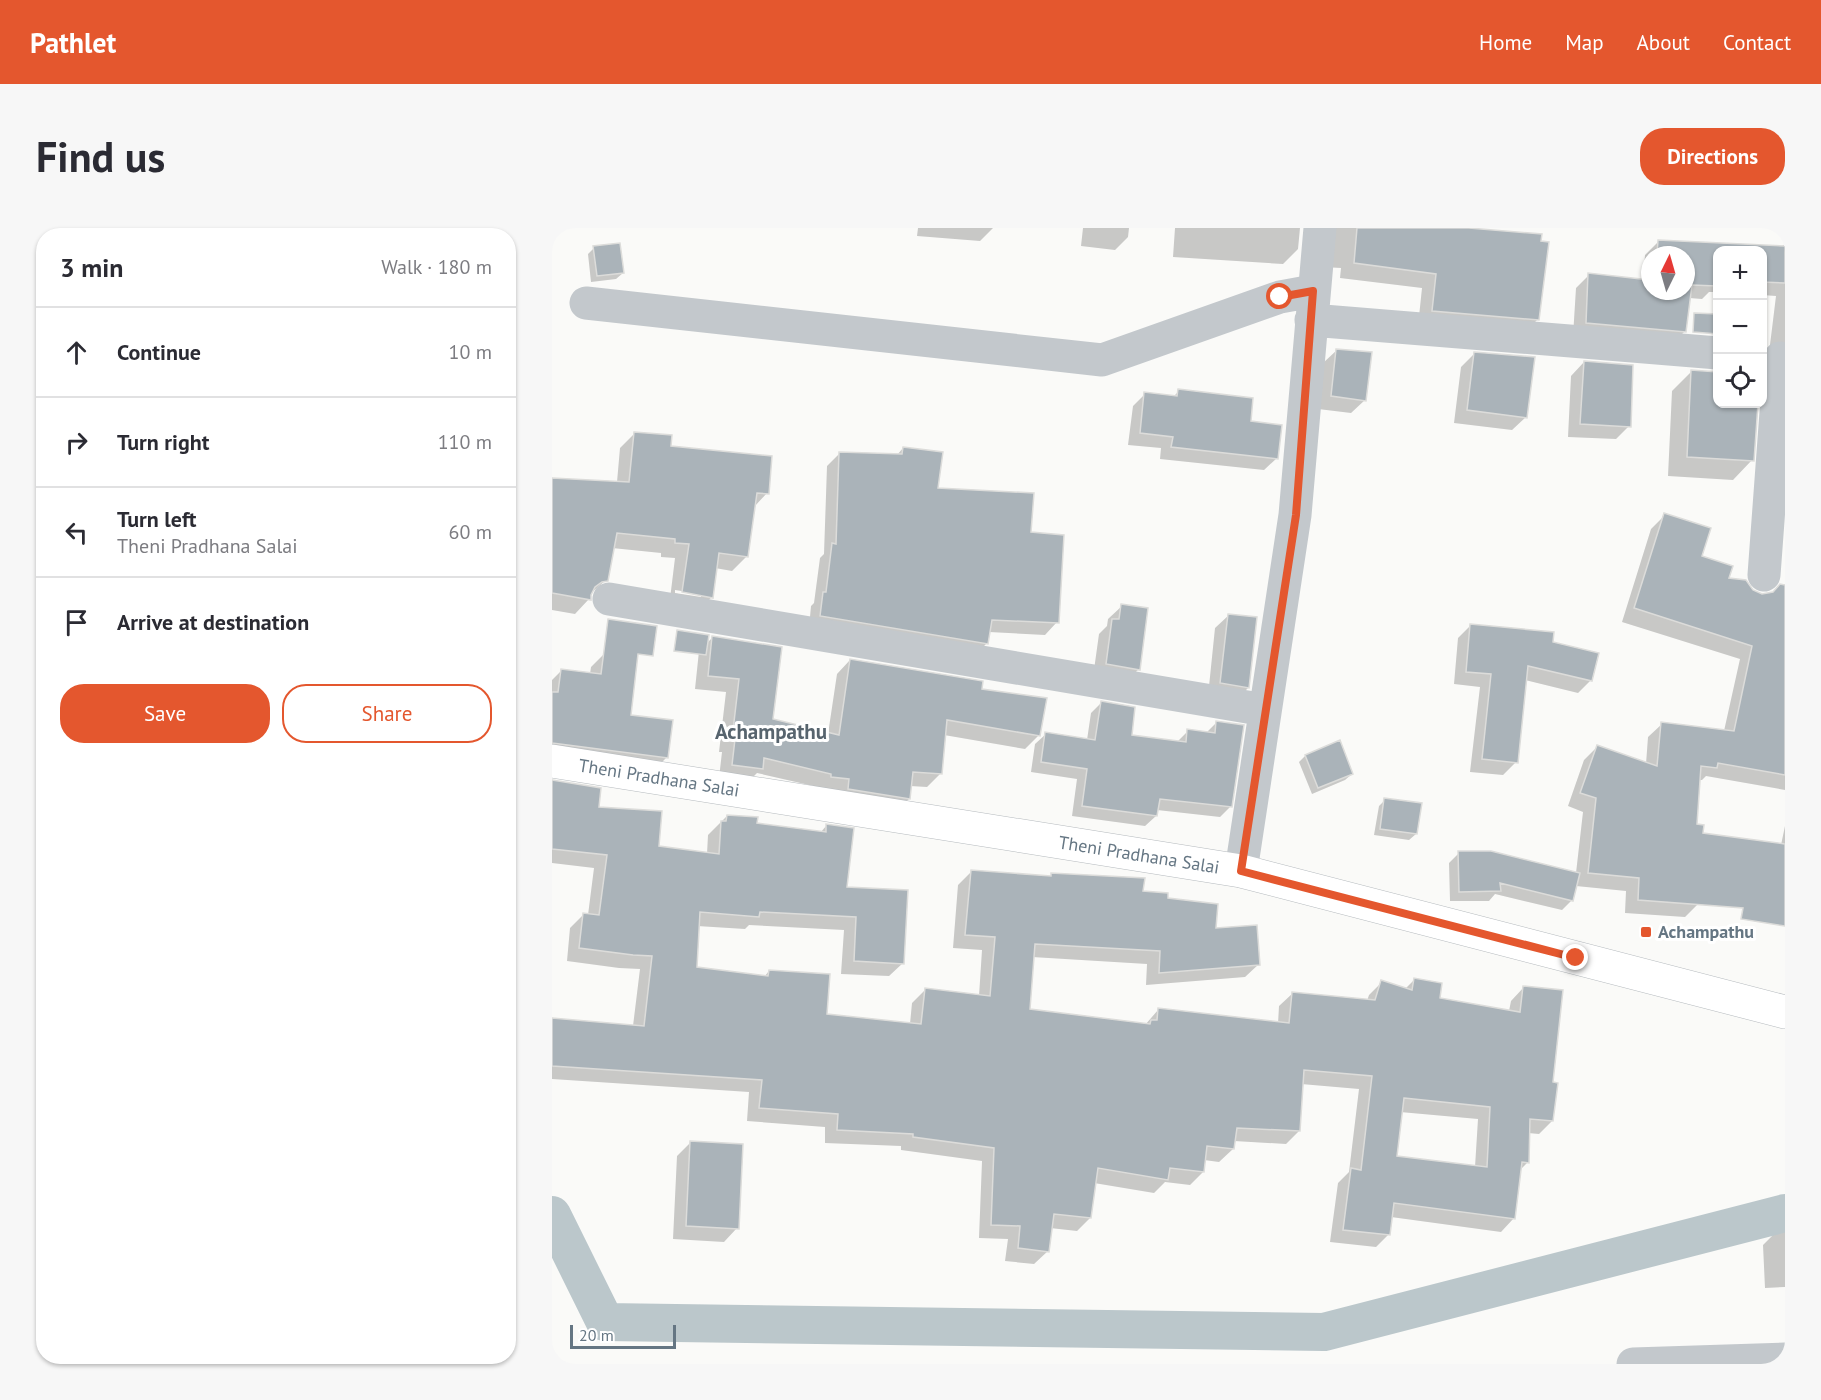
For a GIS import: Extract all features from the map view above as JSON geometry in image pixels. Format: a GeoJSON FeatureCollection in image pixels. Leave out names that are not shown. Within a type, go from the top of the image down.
{"type":"FeatureCollection","features":[{"type":"Feature","properties":{"kind":"main road","name":"Theni Pradhana Salai"},"geometry":{"type":"LineString","coordinates":[[552,761],[1241,871],[1785,1012]]}},
{"type":"Feature","properties":{"kind":"street"},"geometry":{"type":"LineString","coordinates":[[1241,871],[1296,515],[1320,228]]}},
{"type":"Feature","properties":{"kind":"street"},"geometry":{"type":"LineString","coordinates":[[586,303],[1102,360],[1280,297],[1312,306],[1713,352]]}},
{"type":"Feature","properties":{"kind":"street"},"geometry":{"type":"LineString","coordinates":[[1764,575],[1776,358]]}},
{"type":"Feature","properties":{"kind":"street"},"geometry":{"type":"LineString","coordinates":[[609,599],[1265,710]]}},
{"type":"Feature","properties":{"kind":"street"},"geometry":{"type":"LineString","coordinates":[[1634,1364],[1785,1359]]}},
{"type":"Feature","properties":{"kind":"building"},"geometry":{"type":"Polygon","coordinates":[[[1357,228],[1469,228],[1542,234],[1541,241],[1549,242],[1539,320],[1432,311],[1436,274],[1354,263],[1357,228]]]}},
{"type":"Feature","properties":{"kind":"building"},"geometry":{"type":"Polygon","coordinates":[[[1658,240],[1785,246],[1785,283],[1767,282],[1767,246],[1713,246],[1713,286],[1695,285],[1695,246],[1658,246],[1658,240]]]}},
{"type":"Feature","properties":{"kind":"building"},"geometry":{"type":"Polygon","coordinates":[[[620,243],[624,273],[597,276],[593,246],[620,243]]]}},
{"type":"Feature","properties":{"kind":"building"},"geometry":{"type":"Polygon","coordinates":[[[1588,273],[1641,279],[1641,300],[1690,300],[1686,332],[1586,323],[1588,273]]]}},
{"type":"Feature","properties":{"kind":"building"},"geometry":{"type":"Polygon","coordinates":[[[1694,313],[1713,314],[1713,334],[1693,332],[1694,313]]]}},
{"type":"Feature","properties":{"kind":"building"},"geometry":{"type":"Polygon","coordinates":[[[1336,349],[1372,352],[1366,401],[1331,396],[1336,349]]]}},
{"type":"Feature","properties":{"kind":"building"},"geometry":{"type":"Polygon","coordinates":[[[1474,352],[1535,357],[1527,418],[1467,410],[1474,352]]]}},
{"type":"Feature","properties":{"kind":"building"},"geometry":{"type":"Polygon","coordinates":[[[1584,361],[1633,365],[1631,427],[1580,424],[1584,361]]]}},
{"type":"Feature","properties":{"kind":"building"},"geometry":{"type":"Polygon","coordinates":[[[1691,370],[1713,372],[1713,408],[1758,408],[1754,461],[1687,457],[1691,370]]]}},
{"type":"Feature","properties":{"kind":"building"},"geometry":{"type":"Polygon","coordinates":[[[1178,389],[1253,398],[1251,421],[1282,425],[1278,459],[1171,447],[1173,437],[1140,433],[1144,392],[1177,396],[1178,389]]]}},
{"type":"Feature","properties":{"kind":"building"},"geometry":{"type":"Polygon","coordinates":[[[634,432],[672,435],[671,446],[772,456],[769,494],[757,493],[748,557],[719,553],[713,598],[682,592],[689,544],[675,543],[675,539],[617,533],[608,581],[595,587],[591,600],[552,593],[552,478],[629,482],[634,432]]]}},
{"type":"Feature","properties":{"kind":"building"},"geometry":{"type":"Polygon","coordinates":[[[903,447],[943,452],[938,488],[1034,493],[1031,532],[1064,535],[1059,623],[992,620],[988,644],[820,616],[823,592],[826,592],[832,543],[836,544],[839,452],[902,454],[903,447]]]}},
{"type":"Feature","properties":{"kind":"building"},"geometry":{"type":"Polygon","coordinates":[[[1664,513],[1711,528],[1702,556],[1733,566],[1729,578],[1746,580],[1753,590],[1762,594],[1773,592],[1780,584],[1785,585],[1785,775],[1718,763],[1717,768],[1701,766],[1697,824],[1704,825],[1703,833],[1785,844],[1785,926],[1741,919],[1743,908],[1638,900],[1639,878],[1588,873],[1596,798],[1580,793],[1597,745],[1657,766],[1661,722],[1734,731],[1752,646],[1634,608],[1664,513]]]}},
{"type":"Feature","properties":{"kind":"building"},"geometry":{"type":"Polygon","coordinates":[[[1121,604],[1148,608],[1140,670],[1106,664],[1112,619],[1119,619],[1121,604]]]}},
{"type":"Feature","properties":{"kind":"building"},"geometry":{"type":"Polygon","coordinates":[[[1228,614],[1257,617],[1249,688],[1220,683],[1228,614]]]}},
{"type":"Feature","properties":{"kind":"building"},"geometry":{"type":"Polygon","coordinates":[[[608,619],[657,626],[653,656],[638,654],[631,715],[673,720],[668,758],[552,743],[552,692],[558,692],[561,669],[601,674],[608,619]]]}},
{"type":"Feature","properties":{"kind":"building"},"geometry":{"type":"Polygon","coordinates":[[[1470,624],[1554,632],[1553,642],[1599,653],[1592,681],[1528,666],[1518,763],[1482,759],[1491,674],[1466,672],[1470,624]]]}},
{"type":"Feature","properties":{"kind":"building"},"geometry":{"type":"Polygon","coordinates":[[[677,630],[709,635],[706,655],[674,651],[677,630]]]}},
{"type":"Feature","properties":{"kind":"building"},"geometry":{"type":"Polygon","coordinates":[[[712,636],[782,647],[773,719],[839,735],[850,659],[983,681],[982,689],[1047,698],[1040,736],[947,720],[942,774],[913,772],[910,799],[848,789],[849,779],[831,777],[831,774],[764,758],[763,769],[732,765],[735,739],[732,739],[739,679],[708,676],[712,636]]]}},
{"type":"Feature","properties":{"kind":"building"},"geometry":{"type":"Polygon","coordinates":[[[1101,701],[1135,707],[1132,735],[1186,742],[1187,729],[1215,733],[1216,721],[1244,725],[1232,807],[1160,799],[1157,816],[1082,806],[1087,769],[1041,762],[1045,732],[1095,740],[1101,701]]]}},
{"type":"Feature","properties":{"kind":"building"},"geometry":{"type":"Polygon","coordinates":[[[1340,740],[1353,774],[1318,788],[1305,755],[1340,740]]]}},
{"type":"Feature","properties":{"kind":"building"},"geometry":{"type":"Polygon","coordinates":[[[552,780],[601,788],[599,807],[662,811],[659,846],[719,854],[721,821],[726,821],[727,815],[758,817],[757,823],[826,832],[826,824],[854,828],[847,887],[908,890],[904,964],[854,961],[856,917],[760,912],[759,917],[700,912],[697,967],[768,976],[769,970],[830,974],[827,1014],[921,1024],[925,988],[990,996],[995,937],[965,935],[971,870],[1051,876],[1051,873],[1145,878],[1143,891],[1168,893],[1168,898],[1218,904],[1216,928],[1257,925],[1260,965],[1159,973],[1160,951],[1035,944],[1030,1009],[1150,1024],[1151,1020],[1157,1020],[1158,1008],[1289,1023],[1292,992],[1375,1000],[1381,980],[1412,990],[1414,978],[1442,983],[1440,998],[1520,1012],[1523,986],[1563,990],[1553,1082],[1558,1083],[1553,1121],[1530,1119],[1529,1163],[1522,1162],[1515,1219],[1394,1203],[1390,1235],[1343,1230],[1351,1168],[1361,1170],[1372,1076],[1304,1070],[1300,1131],[1237,1128],[1234,1149],[1207,1146],[1204,1172],[1170,1168],[1168,1180],[1098,1168],[1091,1218],[1054,1214],[1049,1252],[1018,1248],[1020,1226],[991,1225],[994,1148],[913,1137],[913,1134],[837,1130],[838,1114],[759,1108],[762,1080],[552,1066],[552,1018],[644,1026],[652,956],[579,948],[583,913],[599,915],[607,855],[552,849],[552,780]],[[1404,1098],[1397,1156],[1487,1167],[1490,1107],[1404,1098]]]}},
{"type":"Feature","properties":{"kind":"building"},"geometry":{"type":"Polygon","coordinates":[[[1384,798],[1422,803],[1417,834],[1380,829],[1384,798]]]}},
{"type":"Feature","properties":{"kind":"building"},"geometry":{"type":"Polygon","coordinates":[[[1458,851],[1491,851],[1580,873],[1573,901],[1500,883],[1501,891],[1459,892],[1458,851]]]}},
{"type":"Feature","properties":{"kind":"building"},"geometry":{"type":"Polygon","coordinates":[[[690,1141],[743,1144],[739,1229],[686,1226],[690,1141]]]}},
{"type":"Feature","properties":{"kind":"waterway"},"geometry":{"type":"LineString","coordinates":[[552,1215],[605,1322],[1324,1332],[1785,1213]]}},
{"type":"Feature","properties":{"kind":"place","name":"Achampathu"},"geometry":{"type":"Point","coordinates":[1646,932]}},
{"type":"Feature","properties":{"kind":"district","name":"Achampathu"},"geometry":{"type":"Point","coordinates":[771,732]}},
{"type":"Feature","properties":{"kind":"route"},"geometry":{"type":"LineString","coordinates":[[1280,297],[1313,291],[1296,515],[1241,871],[1576,958]]}}]}
